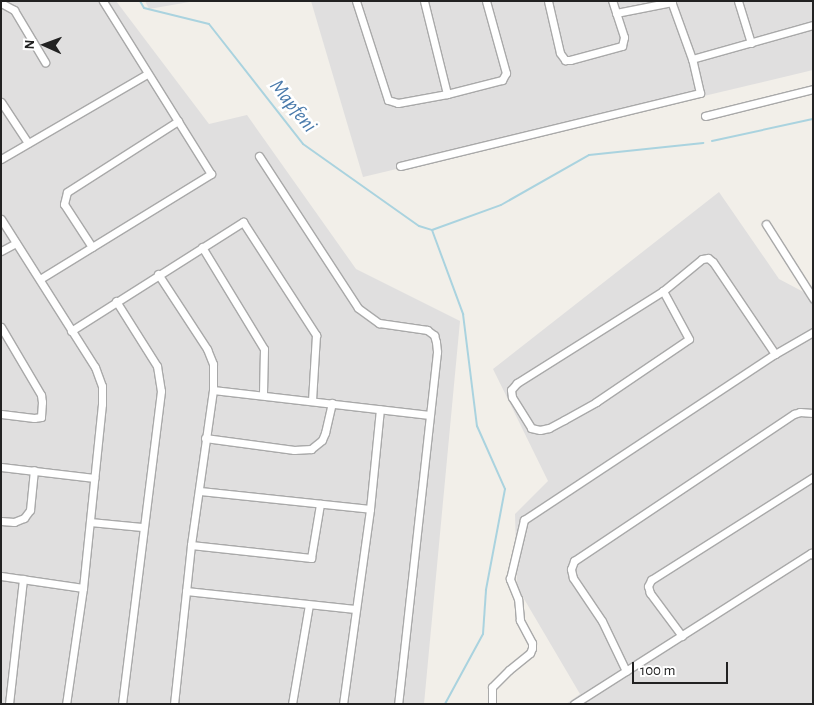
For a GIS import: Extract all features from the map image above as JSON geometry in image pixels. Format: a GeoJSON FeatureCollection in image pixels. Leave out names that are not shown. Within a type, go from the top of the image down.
{"type":"FeatureCollection","features":[{"type":"Feature","properties":{"kind":"street"},"geometry":{"type":"LineString","coordinates":[[40,279],[211,174],[103,1]]}},
{"type":"Feature","properties":{"kind":"street"},"geometry":{"type":"LineString","coordinates":[[356,1],[388,100],[398,103],[447,94],[502,80],[506,73],[486,1]]}},
{"type":"Feature","properties":{"kind":"street"},"geometry":{"type":"LineString","coordinates":[[424,1],[447,94]]}},
{"type":"Feature","properties":{"kind":"street"},"geometry":{"type":"LineString","coordinates":[[548,1],[560,53],[565,60],[622,46],[624,37],[612,1]]}},
{"type":"Feature","properties":{"kind":"street"},"geometry":{"type":"LineString","coordinates":[[400,166],[700,92],[692,59],[671,1],[616,13]]}},
{"type":"Feature","properties":{"kind":"street"},"geometry":{"type":"LineString","coordinates":[[738,1],[750,43]]}},
{"type":"Feature","properties":{"kind":"street"},"geometry":{"type":"LineString","coordinates":[[1,3],[14,10],[45,62]]}},
{"type":"Feature","properties":{"kind":"street"},"geometry":{"type":"LineString","coordinates":[[692,59],[813,25]]}},
{"type":"Feature","properties":{"kind":"street"},"geometry":{"type":"LineString","coordinates":[[1,159],[148,74]]}},
{"type":"Feature","properties":{"kind":"street"},"geometry":{"type":"LineString","coordinates":[[705,116],[813,89]]}},
{"type":"Feature","properties":{"kind":"street"},"geometry":{"type":"LineString","coordinates":[[1,102],[28,143]]}},
{"type":"Feature","properties":{"kind":"street"},"geometry":{"type":"LineString","coordinates":[[92,247],[64,204],[67,192],[178,121]]}},
{"type":"Feature","properties":{"kind":"street"},"geometry":{"type":"LineString","coordinates":[[260,156],[358,308],[379,323],[415,328],[434,335],[437,352],[398,704]]}},
{"type":"Feature","properties":{"kind":"street"},"geometry":{"type":"LineString","coordinates":[[1,219],[95,367],[102,386],[102,404],[83,588],[66,704]]}},
{"type":"Feature","properties":{"kind":"street"},"geometry":{"type":"LineString","coordinates":[[71,331],[158,274],[243,222],[316,335],[312,400]]}},
{"type":"Feature","properties":{"kind":"street"},"geometry":{"type":"LineString","coordinates":[[766,224],[813,298]]}},
{"type":"Feature","properties":{"kind":"street"},"geometry":{"type":"LineString","coordinates":[[1,251],[16,242]]}},
{"type":"Feature","properties":{"kind":"street"},"geometry":{"type":"LineString","coordinates":[[202,248],[264,349],[263,394]]}},
{"type":"Feature","properties":{"kind":"street"},"geometry":{"type":"LineString","coordinates":[[663,290],[689,339],[596,402],[564,420],[540,430],[531,428],[512,397],[511,390],[517,383],[663,290],[696,263],[708,258],[775,354]]}},
{"type":"Feature","properties":{"kind":"street"},"geometry":{"type":"LineString","coordinates":[[158,274],[211,356],[213,390],[205,438],[200,491],[190,545],[174,704]]}},
{"type":"Feature","properties":{"kind":"street"},"geometry":{"type":"LineString","coordinates":[[116,302],[157,366],[161,379],[122,704]]}},
{"type":"Feature","properties":{"kind":"street"},"geometry":{"type":"LineString","coordinates":[[1,327],[37,388],[42,402],[41,417],[34,418],[1,414]]}},
{"type":"Feature","properties":{"kind":"street"},"geometry":{"type":"LineString","coordinates":[[492,704],[492,687],[530,653],[532,648],[532,643],[520,620],[518,599],[510,578],[524,520],[775,354],[813,332]]}},
{"type":"Feature","properties":{"kind":"street"},"geometry":{"type":"LineString","coordinates":[[213,390],[263,394],[430,415]]}},
{"type":"Feature","properties":{"kind":"street"},"geometry":{"type":"LineString","coordinates":[[205,438],[294,450],[311,450],[322,440],[326,433],[332,403]]}},
{"type":"Feature","properties":{"kind":"street"},"geometry":{"type":"LineString","coordinates":[[343,704],[370,509],[380,409]]}},
{"type":"Feature","properties":{"kind":"street"},"geometry":{"type":"LineString","coordinates":[[626,671],[602,621],[573,578],[570,569],[574,561],[794,414],[800,412],[813,413]]}},
{"type":"Feature","properties":{"kind":"street"},"geometry":{"type":"LineString","coordinates":[[1,467],[94,478]]}},
{"type":"Feature","properties":{"kind":"street"},"geometry":{"type":"LineString","coordinates":[[1,520],[14,522],[24,518],[30,510],[34,470]]}},
{"type":"Feature","properties":{"kind":"street"},"geometry":{"type":"LineString","coordinates":[[682,636],[650,593],[648,586],[651,580],[813,478]]}},
{"type":"Feature","properties":{"kind":"street"},"geometry":{"type":"LineString","coordinates":[[200,491],[370,509]]}},
{"type":"Feature","properties":{"kind":"street"},"geometry":{"type":"LineString","coordinates":[[190,545],[311,558],[320,504]]}},
{"type":"Feature","properties":{"kind":"street"},"geometry":{"type":"LineString","coordinates":[[90,522],[142,527]]}},
{"type":"Feature","properties":{"kind":"street"},"geometry":{"type":"LineString","coordinates":[[574,704],[812,553]]}},
{"type":"Feature","properties":{"kind":"street"},"geometry":{"type":"LineString","coordinates":[[1,576],[83,588]]}},
{"type":"Feature","properties":{"kind":"street"},"geometry":{"type":"LineString","coordinates":[[8,704],[23,579]]}},
{"type":"Feature","properties":{"kind":"street"},"geometry":{"type":"LineString","coordinates":[[186,591],[355,609]]}},
{"type":"Feature","properties":{"kind":"street"},"geometry":{"type":"LineString","coordinates":[[292,704],[308,605]]}},
{"type":"Feature","properties":{"kind":"shaded area"},"geometry":{"type":"Polygon","coordinates":[[[1,1],[116,1],[209,124],[247,115],[356,269],[460,321],[424,704],[1,704],[1,1]]]}},
{"type":"Feature","properties":{"kind":"shaded area"},"geometry":{"type":"Polygon","coordinates":[[[145,1],[195,1],[149,9],[145,1]]]}},
{"type":"Feature","properties":{"kind":"shaded area"},"geometry":{"type":"Polygon","coordinates":[[[311,1],[813,1],[813,70],[363,177],[311,1]]]}},
{"type":"Feature","properties":{"kind":"shaded area"},"geometry":{"type":"Polygon","coordinates":[[[719,192],[779,279],[813,297],[813,704],[566,704],[580,694],[517,587],[515,514],[548,481],[493,369],[719,192]]]}},
{"type":"Feature","properties":{"kind":"waterway","name":"Mapfeni"},"geometry":{"type":"LineString","coordinates":[[140,1],[144,8],[209,24],[303,144],[419,226],[432,230]]}},
{"type":"Feature","properties":{"kind":"waterway"},"geometry":{"type":"LineString","coordinates":[[712,141],[813,119]]}},
{"type":"Feature","properties":{"kind":"waterway"},"geometry":{"type":"LineString","coordinates":[[432,230],[501,205],[589,155],[703,143]]}},
{"type":"Feature","properties":{"kind":"waterway"},"geometry":{"type":"LineString","coordinates":[[432,230],[463,314],[477,426],[505,489],[486,590],[483,634],[445,704]]}}]}
